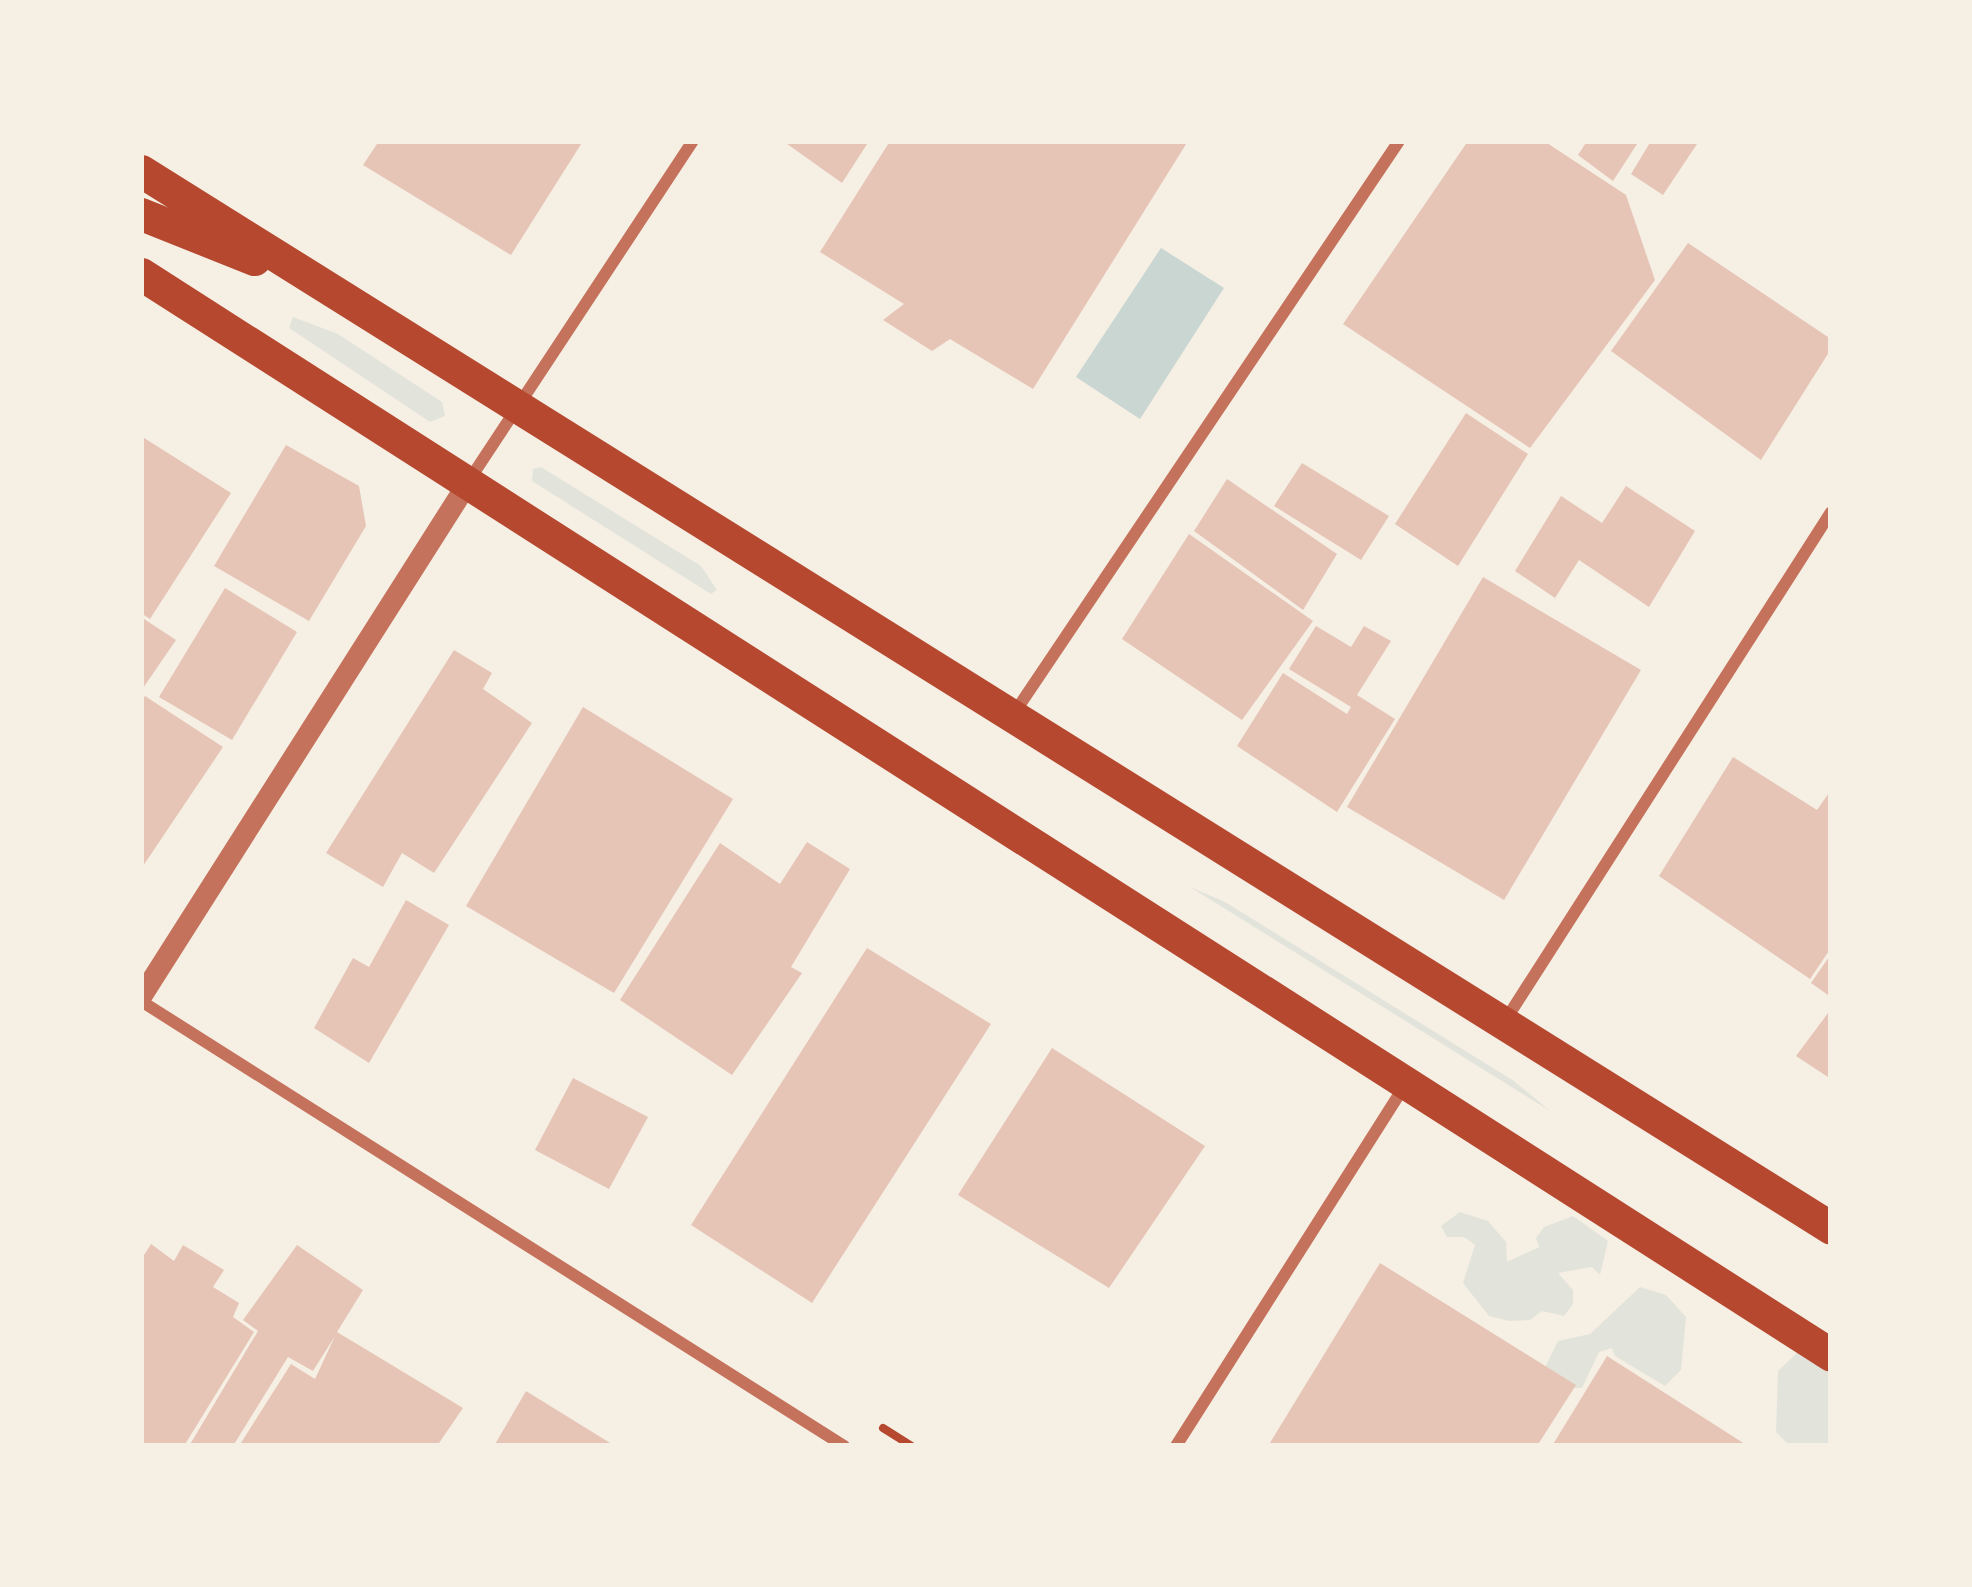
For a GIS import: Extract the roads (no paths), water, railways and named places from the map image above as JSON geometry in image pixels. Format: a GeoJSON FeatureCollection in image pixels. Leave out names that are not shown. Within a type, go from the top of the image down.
{"type":"FeatureCollection","features":[{"type":"Feature","properties":{"kind":"highway"},"geometry":{"type":"LineString","coordinates":[[141,171],[1831,1228]]}},
{"type":"Feature","properties":{"kind":"highway"},"geometry":{"type":"LineString","coordinates":[[141,214],[308,276]]}},
{"type":"Feature","properties":{"kind":"highway"},"geometry":{"type":"LineString","coordinates":[[141,274],[1831,1354]]}},
{"type":"Feature","properties":{"kind":"street"},"geometry":{"type":"LineString","coordinates":[[693,141],[467,483],[141,999],[844,1446]]}},
{"type":"Feature","properties":{"kind":"street"},"geometry":{"type":"LineString","coordinates":[[1011,718],[1399,141]]}},
{"type":"Feature","properties":{"kind":"street"},"geometry":{"type":"LineString","coordinates":[[1504,1023],[1831,512]]}},
{"type":"Feature","properties":{"kind":"street"},"geometry":{"type":"LineString","coordinates":[[1176,1446],[1406,1083]]}}]}
